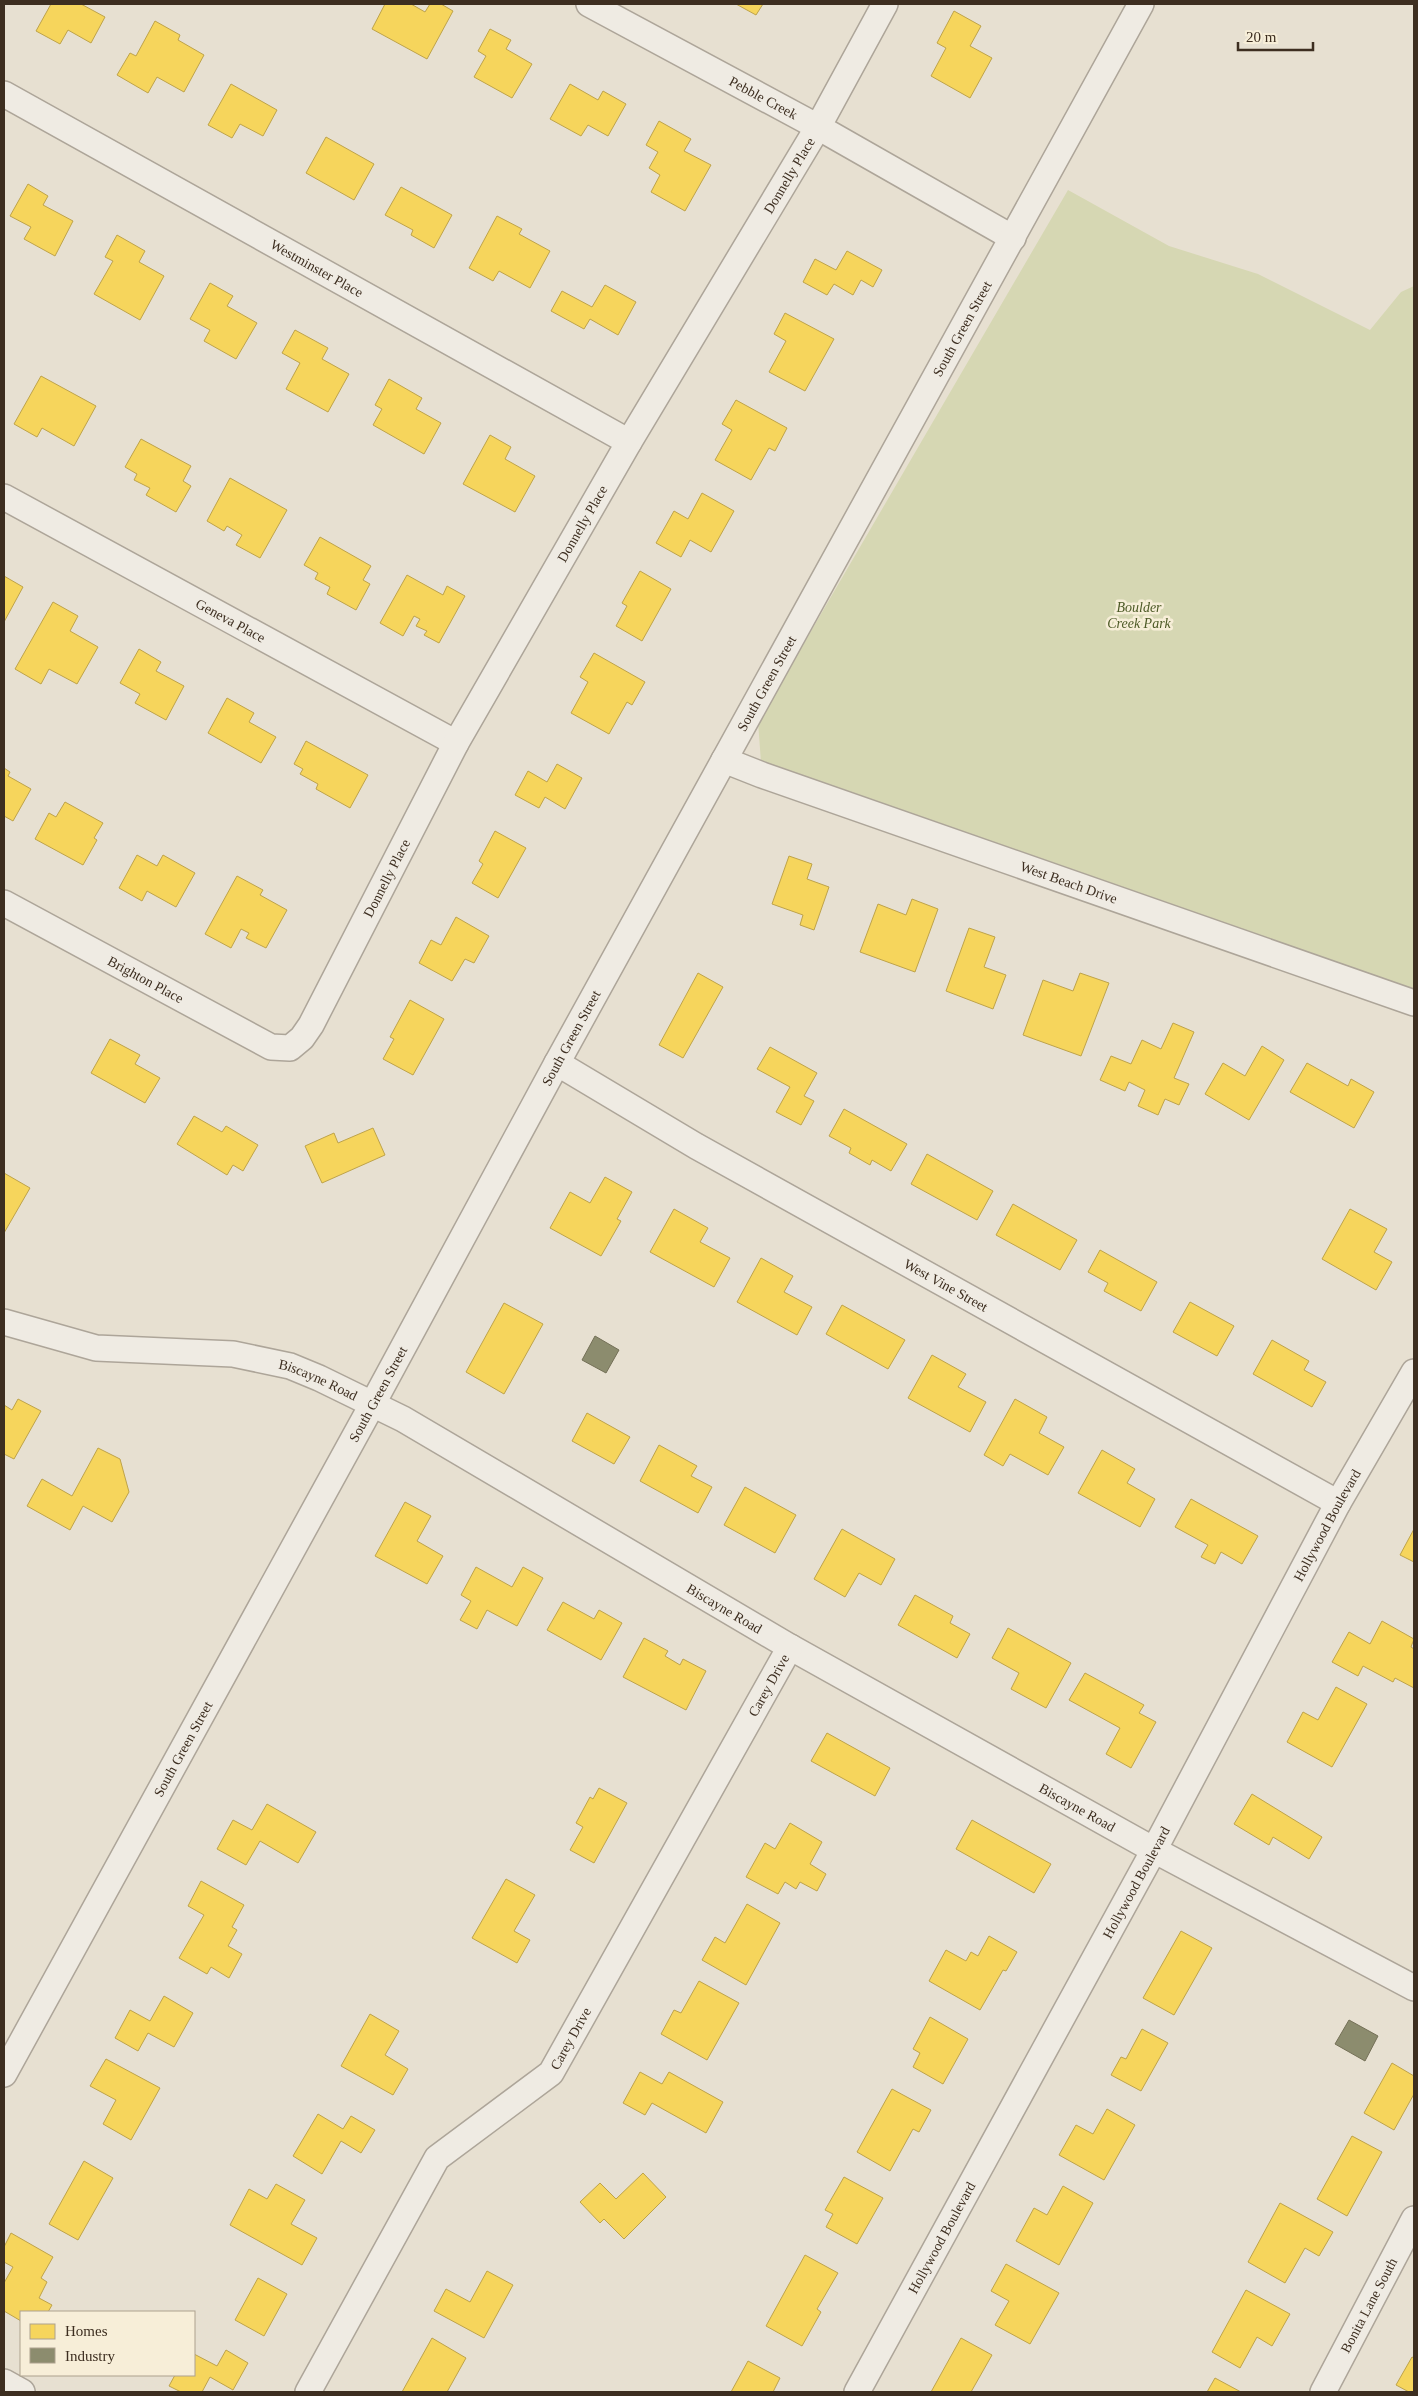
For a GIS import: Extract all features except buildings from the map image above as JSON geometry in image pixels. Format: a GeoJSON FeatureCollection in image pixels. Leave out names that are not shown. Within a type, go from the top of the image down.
{"type":"FeatureCollection","features":[{"type":"Feature","properties":{"kind":"street","name":"Pebble Creek"},"geometry":{"type":"LineString","coordinates":[[589,4],[818,127],[1013,238]]}},
{"type":"Feature","properties":{"kind":"street","name":"Donnelly Place"},"geometry":{"type":"LineString","coordinates":[[290,1048],[302,1038],[311,1025],[456,743],[629,442],[818,127],[885,4]]}},
{"type":"Feature","properties":{"kind":"street","name":"South Green Street"},"geometry":{"type":"LineString","coordinates":[[4,2074],[372,1405],[556,1063],[1141,4]]}},
{"type":"Feature","properties":{"kind":"street","name":"Westminster Place"},"geometry":{"type":"LineString","coordinates":[[4,94],[629,442]]}},
{"type":"Feature","properties":{"kind":"street","name":"Geneva Place"},"geometry":{"type":"LineString","coordinates":[[4,497],[456,743]]}},
{"type":"Feature","properties":{"kind":"street","name":"West Beach Drive"},"geometry":{"type":"LineString","coordinates":[[724,760],[762,775],[1414,1003]]}},
{"type":"Feature","properties":{"kind":"street","name":"Brighton Place"},"geometry":{"type":"LineString","coordinates":[[4,903],[260,1042],[271,1047],[290,1048]]}},
{"type":"Feature","properties":{"kind":"street","name":"West Vine Street"},"geometry":{"type":"LineString","coordinates":[[556,1063],[705,1151],[1338,1502]]}},
{"type":"Feature","properties":{"kind":"street","name":"Biscayne Road"},"geometry":{"type":"LineString","coordinates":[[4,1322],[96,1348],[233,1354],[290,1366],[403,1419],[790,1647],[1154,1850],[1414,1988]]}},
{"type":"Feature","properties":{"kind":"street","name":"Hollywood Boulevard"},"geometry":{"type":"LineString","coordinates":[[857,2392],[1154,1850],[1338,1502],[1414,1372]]}},
{"type":"Feature","properties":{"kind":"street","name":"Carey Drive"},"geometry":{"type":"LineString","coordinates":[[308,2392],[437,2158],[551,2073],[790,1647]]}},
{"type":"Feature","properties":{"kind":"street","name":"Bonita Lane South"},"geometry":{"type":"LineString","coordinates":[[1323,2392],[1414,2220]]}},
{"type":"Feature","properties":{"kind":"street"},"geometry":{"type":"LineString","coordinates":[[4,2382],[22,2392]]}},
{"type":"Feature","properties":{"kind":"green space","name":"Boulder Creek Park"},"geometry":{"type":"Polygon","coordinates":[[[1068,190],[1169,246],[1258,274],[1370,330],[1401,292],[1414,286],[1414,1003],[762,775],[758,722],[1068,190]]]}}]}
